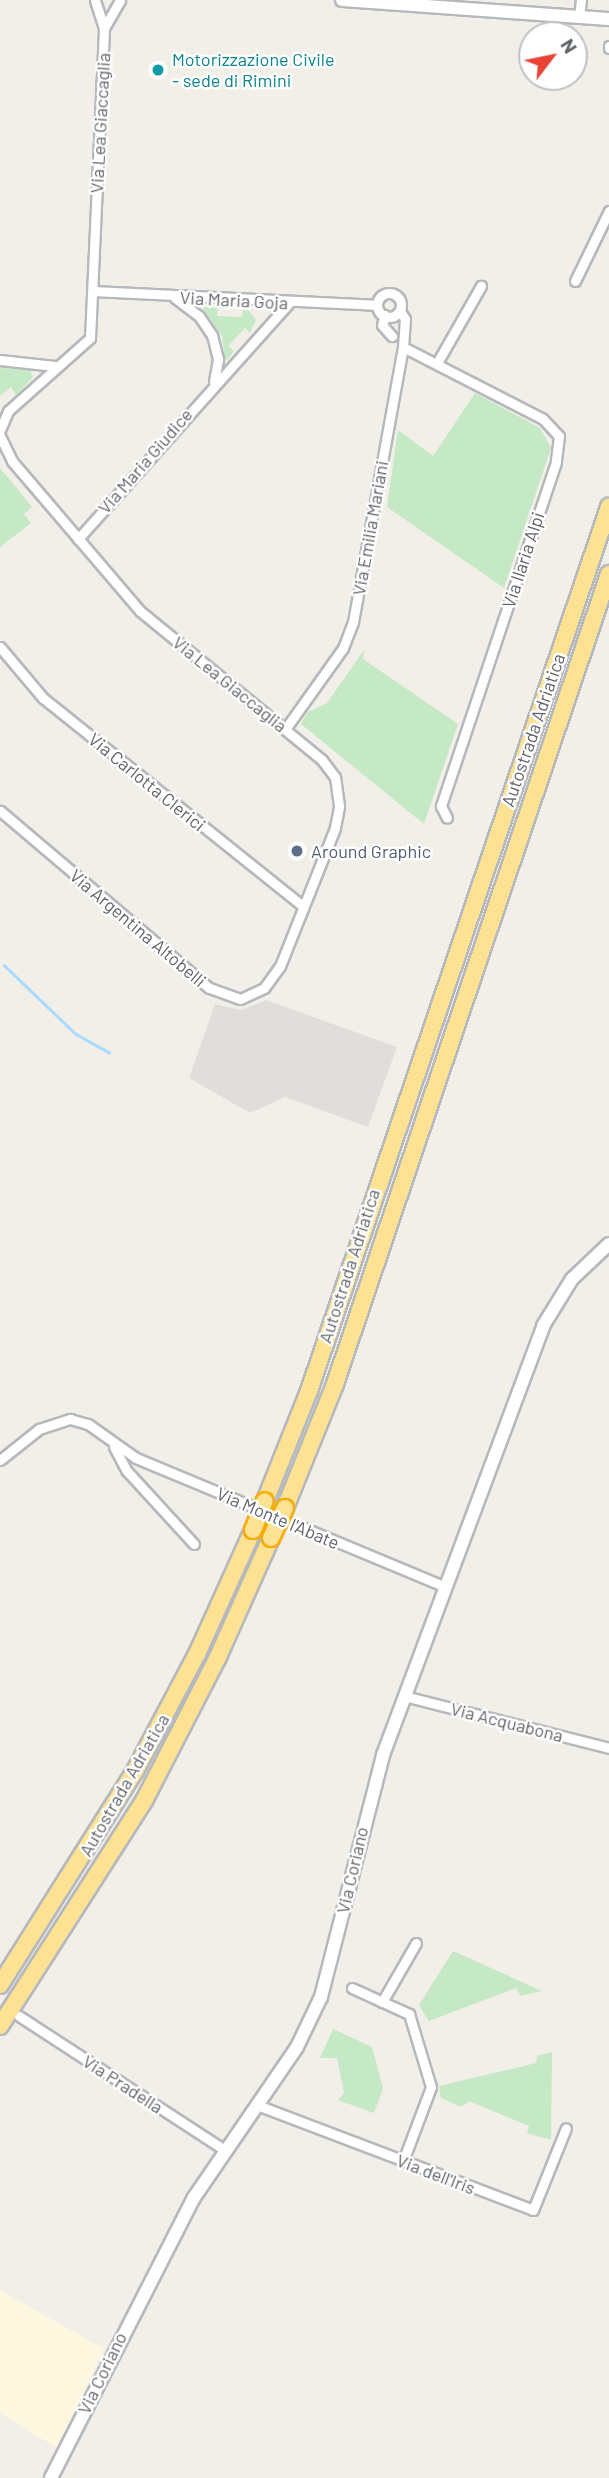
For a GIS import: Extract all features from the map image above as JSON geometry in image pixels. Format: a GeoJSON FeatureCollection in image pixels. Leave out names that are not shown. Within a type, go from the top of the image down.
{"type":"FeatureCollection","features":[{"type":"Feature","properties":{"kind":"highway","name":"Autostrada Adriatica"},"geometry":{"type":"LineString","coordinates":[[0,1985],[135,1771],[197,1654],[265,1501],[309,1391],[609,507]]}},
{"type":"Feature","properties":{"kind":"highway","name":"Autostrada Adriatica"},"geometry":{"type":"LineString","coordinates":[[0,2026],[145,1799],[218,1657],[285,1508],[335,1384],[609,574]]}},
{"type":"Feature","properties":{"kind":"main road"},"geometry":{"type":"LineString","coordinates":[[342,0],[609,19]]}},
{"type":"Feature","properties":{"kind":"main road","name":"Via Coriano"},"geometry":{"type":"LineString","coordinates":[[51,2478],[146,2284],[192,2199],[297,2047],[321,1997],[363,1824],[404,1696],[543,1326],[572,1279],[609,1244]]}},
{"type":"Feature","properties":{"kind":"street","name":"Via Lea Giaccaglia"},"geometry":{"type":"LineString","coordinates":[[112,12],[113,0]]}},
{"type":"Feature","properties":{"kind":"street","name":"Via Lea Giaccaglia"},"geometry":{"type":"LineString","coordinates":[[104,28],[120,0]]}},
{"type":"Feature","properties":{"kind":"street"},"geometry":{"type":"LineString","coordinates":[[579,16],[581,0]]}},
{"type":"Feature","properties":{"kind":"street","name":"Via Lea Giaccaglia"},"geometry":{"type":"LineString","coordinates":[[0,430],[8,411],[55,366],[90,338],[104,28],[99,3]]}},
{"type":"Feature","properties":{"kind":"street"},"geometry":{"type":"LineString","coordinates":[[575,281],[609,211]]}},
{"type":"Feature","properties":{"kind":"street"},"geometry":{"type":"LineString","coordinates":[[437,363],[481,286]]}},
{"type":"Feature","properties":{"kind":"street","name":"Via Maria Goja"},"geometry":{"type":"LineString","coordinates":[[93,291],[289,303],[376,305],[379,299],[394,296],[402,301],[400,311]]}},
{"type":"Feature","properties":{"kind":"street"},"geometry":{"type":"LineString","coordinates":[[174,297],[199,316],[212,335],[218,359],[213,383]]}},
{"type":"Feature","properties":{"kind":"street","name":"Via Maria Giudice"},"geometry":{"type":"LineString","coordinates":[[78,539],[213,383],[289,303]]}},
{"type":"Feature","properties":{"kind":"street"},"geometry":{"type":"LineString","coordinates":[[376,305],[385,315]]}},
{"type":"Feature","properties":{"kind":"street"},"geometry":{"type":"LineString","coordinates":[[385,315],[400,311]]}},
{"type":"Feature","properties":{"kind":"street","name":"Via Emilia Mariani"},"geometry":{"type":"LineString","coordinates":[[286,727],[343,648],[353,622],[403,347],[405,319],[400,311]]}},
{"type":"Feature","properties":{"kind":"street"},"geometry":{"type":"LineString","coordinates":[[385,315],[382,325],[392,336]]}},
{"type":"Feature","properties":{"kind":"street","name":"Via Ilaria Alpi"},"geometry":{"type":"LineString","coordinates":[[403,347],[543,419],[557,432],[560,448],[441,806],[447,818]]}},
{"type":"Feature","properties":{"kind":"street"},"geometry":{"type":"LineString","coordinates":[[0,360],[55,366]]}},
{"type":"Feature","properties":{"kind":"street","name":"Via Lea Giaccaglia"},"geometry":{"type":"LineString","coordinates":[[0,436],[12,461],[140,611],[286,727],[322,760],[338,790],[335,828],[280,966]]}},
{"type":"Feature","properties":{"kind":"street","name":"Via Carlotta Clerici"},"geometry":{"type":"LineString","coordinates":[[0,647],[43,698],[304,907]]}},
{"type":"Feature","properties":{"kind":"street","name":"Via Argentina Altobelli"},"geometry":{"type":"LineString","coordinates":[[0,811],[225,997],[240,999],[256,992],[270,983],[280,966]]}},
{"type":"Feature","properties":{"kind":"street","name":"Via Monte l'Abate"},"geometry":{"type":"LineString","coordinates":[[1,1458],[39,1429],[70,1419],[88,1424],[114,1446],[444,1586]]}},
{"type":"Feature","properties":{"kind":"street","name":"Via Monte l'Abate"},"geometry":{"type":"LineString","coordinates":[[114,1446],[127,1471],[194,1544]]}},
{"type":"Feature","properties":{"kind":"street","name":"Via Acquabona"},"geometry":{"type":"LineString","coordinates":[[404,1696],[609,1748]]}},
{"type":"Feature","properties":{"kind":"street"},"geometry":{"type":"LineString","coordinates":[[382,2002],[416,1943]]}},
{"type":"Feature","properties":{"kind":"street"},"geometry":{"type":"LineString","coordinates":[[352,1988],[409,2014],[431,2087],[403,2161]]}},
{"type":"Feature","properties":{"kind":"street","name":"Via Pradella"},"geometry":{"type":"LineString","coordinates":[[19,2016],[226,2151]]}},
{"type":"Feature","properties":{"kind":"street","name":"Via dell'Iris"},"geometry":{"type":"LineString","coordinates":[[257,2105],[533,2210],[566,2128]]}},
{"type":"Feature","properties":{"kind":"shaded area"},"geometry":{"type":"Polygon","coordinates":[[[266,1000],[397,1047],[368,1127],[285,1097],[250,1113],[189,1078],[215,1004],[241,1010],[266,1000]]]}},
{"type":"Feature","properties":{"kind":"shaded area"},"geometry":{"type":"Polygon","coordinates":[[[0,2290],[104,2349],[57,2448],[0,2413],[0,2290]]]}},
{"type":"Feature","properties":{"kind":"green space"},"geometry":{"type":"Polygon","coordinates":[[[202,307],[218,308],[217,316],[242,317],[243,309],[248,310],[256,320],[250,333],[245,328],[228,346],[234,351],[225,362],[222,336],[202,307]]]}},
{"type":"Feature","properties":{"kind":"green space"},"geometry":{"type":"Polygon","coordinates":[[[0,368],[30,370],[33,377],[16,395],[11,387],[0,396],[0,368]]]}},
{"type":"Feature","properties":{"kind":"green space"},"geometry":{"type":"Polygon","coordinates":[[[475,393],[540,428],[551,448],[504,588],[387,507],[398,430],[433,456],[475,393]]]}},
{"type":"Feature","properties":{"kind":"green space"},"geometry":{"type":"Polygon","coordinates":[[[0,468],[32,507],[24,514],[31,523],[0,547],[0,468]]]}},
{"type":"Feature","properties":{"kind":"green space"},"geometry":{"type":"Polygon","coordinates":[[[364,650],[363,659],[458,724],[424,824],[301,724],[308,712],[327,703],[364,650]]]}},
{"type":"Feature","properties":{"kind":"green space"},"geometry":{"type":"Polygon","coordinates":[[[453,1951],[542,1991],[521,1996],[516,1988],[429,2021],[419,2005],[453,1951]]]}},
{"type":"Feature","properties":{"kind":"green space"},"geometry":{"type":"Polygon","coordinates":[[[333,2029],[372,2047],[383,2088],[374,2113],[338,2100],[344,2093],[337,2058],[320,2058],[333,2029]]]}},
{"type":"Feature","properties":{"kind":"green space"},"geometry":{"type":"Polygon","coordinates":[[[552,2052],[551,2140],[527,2133],[529,2126],[469,2101],[461,2107],[441,2098],[439,2086],[536,2063],[537,2056],[552,2052]]]}},
{"type":"Feature","properties":{"kind":"waterway"},"geometry":{"type":"LineString","coordinates":[[4,965],[76,1034],[109,1052]]}},
{"type":"Feature","properties":{"kind":"place","name":"Motorizzazione Civile - sede di Rimini"},"geometry":{"type":"Point","coordinates":[158,70]}},
{"type":"Feature","properties":{"kind":"place","name":"Around Graphic"},"geometry":{"type":"Point","coordinates":[297,851]}}]}
